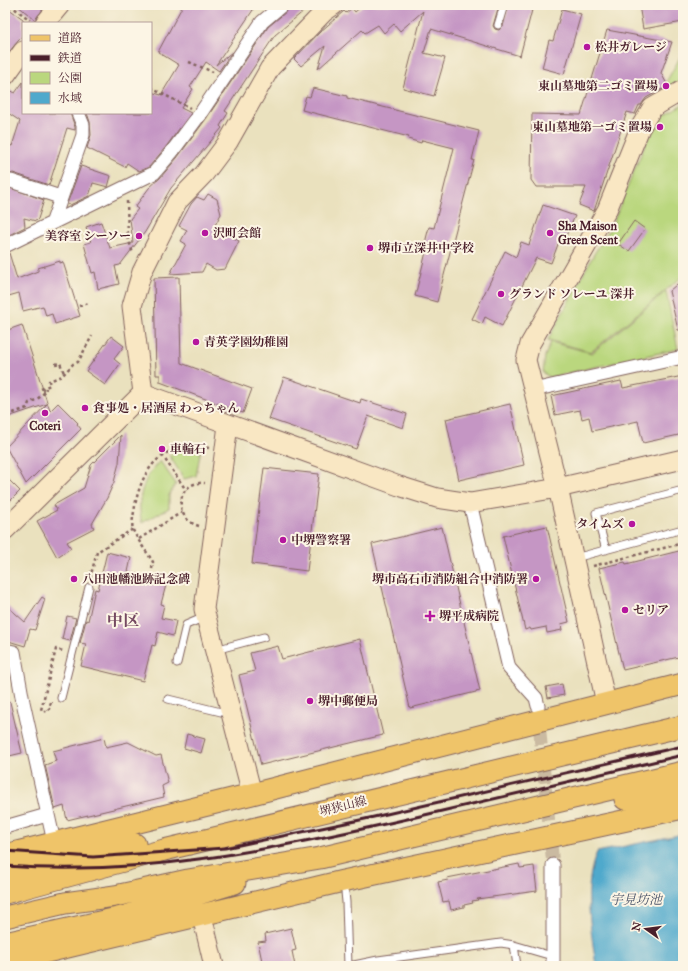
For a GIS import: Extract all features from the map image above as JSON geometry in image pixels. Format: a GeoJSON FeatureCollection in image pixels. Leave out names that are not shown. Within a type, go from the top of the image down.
{"type":"FeatureCollection","features":[{"type":"Feature","properties":{"kind":"main road"},"geometry":{"type":"LineString","coordinates":[[5,855],[252,794],[683,684]]}},
{"type":"Feature","properties":{"kind":"main road","name":"堺狭山線"},"geometry":{"type":"LineString","coordinates":[[5,893],[164,850],[372,799],[683,726]]}},
{"type":"Feature","properties":{"kind":"main road"},"geometry":{"type":"LineString","coordinates":[[5,943],[122,917],[320,858],[683,772]]}},
{"type":"Feature","properties":{"kind":"main road"},"geometry":{"type":"LineString","coordinates":[[476,821],[596,804],[683,789]]}},
{"type":"Feature","properties":{"kind":"main road"},"geometry":{"type":"LineString","coordinates":[[5,874],[140,842],[372,799]]}},
{"type":"Feature","properties":{"kind":"main road"},"geometry":{"type":"LineString","coordinates":[[5,962],[343,881],[683,808]]}},
{"type":"Feature","properties":{"kind":"main road"},"geometry":{"type":"LineString","coordinates":[[5,917],[65,903],[116,896],[188,880],[320,858]]}},
{"type":"Feature","properties":{"kind":"street"},"geometry":{"type":"LineString","coordinates":[[44,22],[60,5]]}},
{"type":"Feature","properties":{"kind":"street"},"geometry":{"type":"LineString","coordinates":[[5,246],[154,173],[200,114],[262,22],[282,5]]}},
{"type":"Feature","properties":{"kind":"street"},"geometry":{"type":"LineString","coordinates":[[143,393],[132,306],[142,272],[177,202],[204,174],[228,142],[270,68],[324,12],[334,5]]}},
{"type":"Feature","properties":{"kind":"street"},"geometry":{"type":"LineString","coordinates":[[5,76],[22,52]]}},
{"type":"Feature","properties":{"kind":"street"},"geometry":{"type":"LineString","coordinates":[[606,703],[581,563],[558,488],[526,360],[530,344],[607,210],[644,121],[652,108],[683,90]]}},
{"type":"Feature","properties":{"kind":"street"},"geometry":{"type":"LineString","coordinates":[[54,221],[60,197],[83,134],[84,125],[78,114]]}},
{"type":"Feature","properties":{"kind":"street"},"geometry":{"type":"LineString","coordinates":[[11,181],[60,197]]}},
{"type":"Feature","properties":{"kind":"street"},"geometry":{"type":"LineString","coordinates":[[533,390],[683,357]]}},
{"type":"Feature","properties":{"kind":"street"},"geometry":{"type":"LineString","coordinates":[[143,393],[399,486],[436,498],[470,503],[558,488],[683,459]]}},
{"type":"Feature","properties":{"kind":"street"},"geometry":{"type":"LineString","coordinates":[[5,530],[143,393]]}},
{"type":"Feature","properties":{"kind":"street"},"geometry":{"type":"LineString","coordinates":[[228,425],[204,609],[252,794]]}},
{"type":"Feature","properties":{"kind":"street"},"geometry":{"type":"LineString","coordinates":[[470,503],[509,668],[536,698],[538,706]]}},
{"type":"Feature","properties":{"kind":"street"},"geometry":{"type":"LineString","coordinates":[[5,650],[14,652],[23,702],[54,842]]}},
{"type":"Feature","properties":{"kind":"street"},"geometry":{"type":"LineString","coordinates":[[5,827],[47,815]]}},
{"type":"Feature","properties":{"kind":"street"},"geometry":{"type":"LineString","coordinates":[[552,961],[553,865]]}},
{"type":"Feature","properties":{"kind":"street"},"geometry":{"type":"LineString","coordinates":[[202,916],[214,966]]}},
{"type":"Feature","properties":{"kind":"lane"},"geometry":{"type":"LineString","coordinates":[[498,25],[504,5]]}},
{"type":"Feature","properties":{"kind":"lane"},"geometry":{"type":"LineString","coordinates":[[606,550],[596,513],[683,490]]}},
{"type":"Feature","properties":{"kind":"lane"},"geometry":{"type":"LineString","coordinates":[[581,563],[606,550],[683,529]]}},
{"type":"Feature","properties":{"kind":"lane"},"geometry":{"type":"LineString","coordinates":[[61,698],[88,587]]}},
{"type":"Feature","properties":{"kind":"lane"},"geometry":{"type":"LineString","coordinates":[[177,663],[186,625],[206,617]]}},
{"type":"Feature","properties":{"kind":"lane"},"geometry":{"type":"LineString","coordinates":[[215,650],[264,637]]}},
{"type":"Feature","properties":{"kind":"lane"},"geometry":{"type":"LineString","coordinates":[[168,699],[221,712],[230,709]]}},
{"type":"Feature","properties":{"kind":"lane"},"geometry":{"type":"LineString","coordinates":[[343,881],[346,902],[348,966],[372,961],[501,943],[514,945],[552,961]]}},
{"type":"Feature","properties":{"kind":"lane"},"geometry":{"type":"LineString","coordinates":[[514,945],[517,966]]}},
{"type":"Feature","properties":{"kind":"path"},"geometry":{"type":"LineString","coordinates":[[10,5],[44,22]]}},
{"type":"Feature","properties":{"kind":"path"},"geometry":{"type":"LineString","coordinates":[[189,62],[225,76]]}},
{"type":"Feature","properties":{"kind":"path"},"geometry":{"type":"LineString","coordinates":[[152,89],[200,114]]}},
{"type":"Feature","properties":{"kind":"path"},"geometry":{"type":"LineString","coordinates":[[127,200],[128,237],[135,263],[142,272]]}},
{"type":"Feature","properties":{"kind":"path"},"geometry":{"type":"LineString","coordinates":[[79,306],[89,303]]}},
{"type":"Feature","properties":{"kind":"path"},"geometry":{"type":"LineString","coordinates":[[41,389],[50,385],[49,381],[64,373],[78,362],[92,336]]}},
{"type":"Feature","properties":{"kind":"path"},"geometry":{"type":"LineString","coordinates":[[55,364],[60,363],[64,373]]}},
{"type":"Feature","properties":{"kind":"path"},"geometry":{"type":"LineString","coordinates":[[13,413],[27,408],[29,403],[37,400],[45,392],[46,387]]}},
{"type":"Feature","properties":{"kind":"path"},"geometry":{"type":"LineString","coordinates":[[152,569],[153,562],[133,530],[135,504],[141,481],[147,470],[162,455],[180,448],[193,446],[212,449]]}},
{"type":"Feature","properties":{"kind":"path"},"geometry":{"type":"LineString","coordinates":[[162,455],[186,490]]}},
{"type":"Feature","properties":{"kind":"path"},"geometry":{"type":"LineString","coordinates":[[203,526],[198,526],[188,521],[182,512],[181,500],[186,490],[196,484],[208,484]]}},
{"type":"Feature","properties":{"kind":"path"},"geometry":{"type":"LineString","coordinates":[[139,539],[182,512]]}},
{"type":"Feature","properties":{"kind":"path"},"geometry":{"type":"LineString","coordinates":[[88,587],[97,552],[133,530]]}},
{"type":"Feature","properties":{"kind":"path"},"geometry":{"type":"LineString","coordinates":[[581,563],[683,543]]}},
{"type":"Feature","properties":{"kind":"path"},"geometry":{"type":"LineString","coordinates":[[52,697],[48,712],[41,710],[56,649]]}},
{"type":"Feature","properties":{"kind":"path"},"geometry":{"type":"LineString","coordinates":[[61,659],[63,651]]}},
{"type":"Feature","properties":{"kind":"green space"},"geometry":{"type":"Polygon","coordinates":[[[683,52],[683,82],[662,93],[661,91],[683,52]]]}},
{"type":"Feature","properties":{"kind":"green space"},"geometry":{"type":"Polygon","coordinates":[[[683,104],[683,276],[591,352],[548,340],[594,254],[611,227],[651,130],[659,118],[683,104]]]}},
{"type":"Feature","properties":{"kind":"green space"},"geometry":{"type":"Polygon","coordinates":[[[666,291],[678,349],[550,377],[543,373],[545,356],[551,342],[592,353],[666,291]]]}},
{"type":"Feature","properties":{"kind":"green space"},"geometry":{"type":"Polygon","coordinates":[[[191,449],[201,449],[196,476],[184,479],[169,455],[191,449]]]}},
{"type":"Feature","properties":{"kind":"green space"},"geometry":{"type":"Polygon","coordinates":[[[160,461],[176,484],[169,495],[169,508],[142,523],[140,506],[142,489],[149,474],[160,461]]]}},
{"type":"Feature","properties":{"kind":"water","name":"宇見坊池"},"geometry":{"type":"Polygon","coordinates":[[[683,834],[683,966],[596,966],[590,923],[589,894],[592,865],[597,852],[683,834]]]}},
{"type":"Feature","properties":{"kind":"building"},"geometry":{"type":"Polygon","coordinates":[[[17,5],[46,5],[35,20],[17,5]]]}},
{"type":"Feature","properties":{"kind":"building"},"geometry":{"type":"Polygon","coordinates":[[[183,5],[246,5],[253,10],[216,65],[232,52],[219,71],[206,62],[190,87],[193,89],[181,108],[191,113],[149,167],[139,171],[127,163],[125,167],[87,148],[91,135],[90,122],[87,114],[152,114],[152,92],[161,95],[179,65],[158,52],[183,5]]]}},
{"type":"Feature","properties":{"kind":"building"},"geometry":{"type":"Polygon","coordinates":[[[290,5],[311,5],[275,35],[225,111],[228,113],[220,126],[222,128],[171,188],[145,232],[120,265],[115,266],[119,284],[98,289],[95,272],[92,273],[84,244],[91,242],[86,227],[101,222],[110,248],[133,243],[130,219],[138,209],[135,207],[149,188],[160,178],[177,158],[206,119],[268,27],[287,11],[290,5]]]}},
{"type":"Feature","properties":{"kind":"building"},"geometry":{"type":"Polygon","coordinates":[[[363,5],[499,5],[493,26],[495,29],[499,30],[503,26],[509,5],[532,5],[530,10],[532,10],[520,56],[431,29],[424,53],[445,58],[434,96],[403,88],[423,11],[400,31],[394,24],[384,33],[378,25],[365,33],[362,30],[318,69],[325,46],[301,66],[294,59],[320,32],[344,11],[346,13],[352,8],[355,12],[363,5]]]}},
{"type":"Feature","properties":{"kind":"building"},"geometry":{"type":"Polygon","coordinates":[[[639,5],[681,5],[683,22],[643,29],[639,5]]]}},
{"type":"Feature","properties":{"kind":"building"},"geometry":{"type":"Polygon","coordinates":[[[5,6],[23,19],[23,22],[22,36],[5,57],[5,6]]]}},
{"type":"Feature","properties":{"kind":"building"},"geometry":{"type":"Polygon","coordinates":[[[562,9],[581,14],[564,74],[542,68],[549,40],[553,41],[562,9]]]}},
{"type":"Feature","properties":{"kind":"building"},"geometry":{"type":"Polygon","coordinates":[[[607,30],[672,42],[661,73],[668,86],[646,98],[641,105],[639,105],[635,114],[627,112],[594,211],[579,205],[586,187],[536,187],[531,180],[532,114],[581,115],[607,30]]]}},
{"type":"Feature","properties":{"kind":"building"},"geometry":{"type":"Polygon","coordinates":[[[22,83],[22,114],[70,114],[75,130],[67,128],[49,185],[13,173],[5,176],[5,144],[12,146],[20,121],[5,111],[5,87],[15,93],[22,83]]]}},
{"type":"Feature","properties":{"kind":"building"},"geometry":{"type":"Polygon","coordinates":[[[313,88],[479,131],[472,160],[474,160],[437,302],[415,296],[428,244],[425,243],[429,227],[434,228],[454,148],[422,140],[421,143],[408,139],[409,137],[302,110],[306,96],[310,97],[313,88]]]}},
{"type":"Feature","properties":{"kind":"building"},"geometry":{"type":"Polygon","coordinates":[[[81,166],[111,176],[108,187],[93,183],[89,196],[70,205],[67,204],[81,166]]]}},
{"type":"Feature","properties":{"kind":"building"},"geometry":{"type":"Polygon","coordinates":[[[5,186],[44,200],[36,221],[24,218],[25,227],[5,237],[5,186]]]}},
{"type":"Feature","properties":{"kind":"building","name":"沢町会館"},"geometry":{"type":"Polygon","coordinates":[[[208,194],[217,199],[221,214],[214,227],[239,241],[225,269],[216,270],[206,264],[202,272],[170,274],[186,244],[181,241],[187,230],[179,226],[191,204],[197,197],[204,200],[208,194]]]}},
{"type":"Feature","properties":{"kind":"building"},"geometry":{"type":"Polygon","coordinates":[[[543,205],[575,216],[564,240],[560,239],[551,263],[536,258],[502,326],[485,317],[482,324],[472,319],[505,251],[516,257],[521,242],[529,245],[543,205]]]}},
{"type":"Feature","properties":{"kind":"building"},"geometry":{"type":"Polygon","coordinates":[[[634,221],[645,229],[629,251],[618,244],[634,221]]]}},
{"type":"Feature","properties":{"kind":"building"},"geometry":{"type":"Polygon","coordinates":[[[9,253],[17,279],[38,271],[38,268],[60,261],[60,263],[63,262],[80,316],[55,324],[52,314],[46,316],[43,306],[23,311],[19,293],[5,297],[5,254],[9,253]]]}},
{"type":"Feature","properties":{"kind":"building"},"geometry":{"type":"Polygon","coordinates":[[[179,277],[181,363],[252,389],[243,413],[160,382],[160,375],[156,375],[154,278],[179,277]]]}},
{"type":"Feature","properties":{"kind":"building"},"geometry":{"type":"Polygon","coordinates":[[[683,279],[683,330],[678,330],[669,291],[683,279]]]}},
{"type":"Feature","properties":{"kind":"building"},"geometry":{"type":"Polygon","coordinates":[[[22,325],[50,411],[58,403],[78,423],[77,424],[81,429],[26,484],[6,447],[47,404],[5,418],[5,331],[22,325]]]}},
{"type":"Feature","properties":{"kind":"building"},"geometry":{"type":"Polygon","coordinates":[[[111,336],[124,346],[114,359],[120,364],[105,385],[86,371],[111,336]]]}},
{"type":"Feature","properties":{"kind":"building"},"geometry":{"type":"Polygon","coordinates":[[[683,376],[683,434],[643,443],[638,421],[592,431],[589,417],[582,419],[580,410],[555,415],[551,396],[621,381],[623,388],[683,376]]]}},
{"type":"Feature","properties":{"kind":"building"},"geometry":{"type":"Polygon","coordinates":[[[284,377],[360,403],[361,399],[407,414],[403,428],[368,416],[356,449],[269,419],[284,377]]]}},
{"type":"Feature","properties":{"kind":"building"},"geometry":{"type":"Polygon","coordinates":[[[510,404],[524,465],[459,480],[446,419],[510,404]]]}},
{"type":"Feature","properties":{"kind":"building"},"geometry":{"type":"Polygon","coordinates":[[[121,435],[119,463],[114,482],[107,498],[92,524],[94,528],[67,542],[71,548],[57,557],[37,521],[57,510],[54,505],[84,488],[91,465],[121,435]]]}},
{"type":"Feature","properties":{"kind":"building","name":"中堺警察署"},"geometry":{"type":"Polygon","coordinates":[[[264,468],[319,474],[307,571],[252,564],[264,468]]]}},
{"type":"Feature","properties":{"kind":"building"},"geometry":{"type":"Polygon","coordinates":[[[5,476],[20,491],[5,506],[5,476]]]}},
{"type":"Feature","properties":{"kind":"building","name":"堺市高石市消防組合中消防署"},"geometry":{"type":"Polygon","coordinates":[[[547,526],[569,622],[561,624],[562,630],[547,633],[546,627],[531,630],[530,628],[525,630],[503,536],[547,526]]]}},
{"type":"Feature","properties":{"kind":"building"},"geometry":{"type":"Polygon","coordinates":[[[442,527],[480,691],[410,708],[372,544],[442,527]]]}},
{"type":"Feature","properties":{"kind":"building"},"geometry":{"type":"Polygon","coordinates":[[[683,550],[683,656],[623,670],[599,568],[625,562],[626,564],[683,550]]]}},
{"type":"Feature","properties":{"kind":"building"},"geometry":{"type":"Polygon","coordinates":[[[107,552],[131,558],[128,572],[167,581],[161,604],[164,605],[161,618],[176,621],[173,636],[158,632],[155,646],[152,645],[143,681],[81,666],[86,644],[80,643],[86,620],[88,621],[95,589],[98,590],[107,552]]]}},
{"type":"Feature","properties":{"kind":"building"},"geometry":{"type":"Polygon","coordinates":[[[42,597],[45,599],[35,630],[30,629],[25,646],[5,640],[5,604],[25,622],[42,597]]]}},
{"type":"Feature","properties":{"kind":"building"},"geometry":{"type":"Polygon","coordinates":[[[67,616],[76,618],[70,641],[62,639],[67,616]]]}},
{"type":"Feature","properties":{"kind":"building"},"geometry":{"type":"Polygon","coordinates":[[[360,639],[383,735],[261,765],[239,675],[255,671],[250,653],[278,646],[282,659],[360,639]]]}},
{"type":"Feature","properties":{"kind":"building"},"geometry":{"type":"Polygon","coordinates":[[[562,684],[564,695],[548,698],[546,687],[562,684]]]}},
{"type":"Feature","properties":{"kind":"building"},"geometry":{"type":"Polygon","coordinates":[[[5,702],[10,702],[22,753],[5,757],[5,702]]]}},
{"type":"Feature","properties":{"kind":"building"},"geometry":{"type":"Polygon","coordinates":[[[187,734],[205,739],[201,753],[184,748],[187,734]]]}},
{"type":"Feature","properties":{"kind":"building"},"geometry":{"type":"Polygon","coordinates":[[[104,738],[106,747],[128,742],[156,756],[161,755],[168,783],[162,786],[164,797],[67,820],[64,806],[55,809],[45,765],[56,761],[53,751],[104,738]]]}},
{"type":"Feature","properties":{"kind":"building"},"geometry":{"type":"Polygon","coordinates":[[[519,864],[520,868],[534,866],[537,891],[477,899],[478,900],[472,901],[473,903],[464,905],[464,907],[451,910],[449,901],[443,902],[438,882],[448,880],[447,878],[519,864]]]}},
{"type":"Feature","properties":{"kind":"building"},"geometry":{"type":"Polygon","coordinates":[[[291,928],[296,950],[292,951],[295,966],[263,966],[258,942],[266,941],[265,934],[291,928]]]}},
{"type":"Feature","properties":{"kind":"tunnel"},"geometry":{"type":"LineString","coordinates":[[538,713],[553,865]]}},
{"type":"Feature","properties":{"kind":"railway"},"geometry":{"type":"LineString","coordinates":[[5,851],[93,857],[225,848],[365,819],[683,746]]}},
{"type":"Feature","properties":{"kind":"railway"},"geometry":{"type":"LineString","coordinates":[[5,866],[57,868],[161,864],[264,849],[365,828],[683,755]]}},
{"type":"Feature","properties":{"kind":"place","name":"松井ガレージ"},"geometry":{"type":"Point","coordinates":[587,47]}},
{"type":"Feature","properties":{"kind":"place","name":"東山墓地第二ゴミ置場"},"geometry":{"type":"Point","coordinates":[666,86]}},
{"type":"Feature","properties":{"kind":"place","name":"東山墓地第一ゴミ置場"},"geometry":{"type":"Point","coordinates":[660,127]}},
{"type":"Feature","properties":{"kind":"place","name":"沢町会館"},"geometry":{"type":"Point","coordinates":[205,233]}},
{"type":"Feature","properties":{"kind":"place","name":"Sha Maison Green Scent"},"geometry":{"type":"Point","coordinates":[550,233]}},
{"type":"Feature","properties":{"kind":"place","name":"美容室 シーソー"},"geometry":{"type":"Point","coordinates":[139,236]}},
{"type":"Feature","properties":{"kind":"place","name":"堺市立深井中学校"},"geometry":{"type":"Point","coordinates":[370,248]}},
{"type":"Feature","properties":{"kind":"place","name":"グランド ソレーユ 深井"},"geometry":{"type":"Point","coordinates":[501,294]}},
{"type":"Feature","properties":{"kind":"place","name":"青英学園幼稚園"},"geometry":{"type":"Point","coordinates":[196,342]}},
{"type":"Feature","properties":{"kind":"place","name":"食事処・居酒屋 わっちゃん"},"geometry":{"type":"Point","coordinates":[85,408]}},
{"type":"Feature","properties":{"kind":"place","name":"Coteri"},"geometry":{"type":"Point","coordinates":[45,413]}},
{"type":"Feature","properties":{"kind":"place","name":"車輪石"},"geometry":{"type":"Point","coordinates":[162,449]}},
{"type":"Feature","properties":{"kind":"place","name":"タイムズ"},"geometry":{"type":"Point","coordinates":[632,524]}},
{"type":"Feature","properties":{"kind":"place","name":"中堺警察署"},"geometry":{"type":"Point","coordinates":[283,540]}},
{"type":"Feature","properties":{"kind":"place","name":"八田池幡池跡記念碑"},"geometry":{"type":"Point","coordinates":[74,579]}},
{"type":"Feature","properties":{"kind":"place","name":"堺市高石市消防組合中消防署"},"geometry":{"type":"Point","coordinates":[536,579]}},
{"type":"Feature","properties":{"kind":"place","name":"セリア"},"geometry":{"type":"Point","coordinates":[625,610]}},
{"type":"Feature","properties":{"kind":"place","name":"堺平成病院"},"geometry":{"type":"Point","coordinates":[430,616]}},
{"type":"Feature","properties":{"kind":"place","name":"堺中郵便局"},"geometry":{"type":"Point","coordinates":[310,701]}},
{"type":"Feature","properties":{"kind":"district","name":"中区"},"geometry":{"type":"Point","coordinates":[123,620]}}]}
